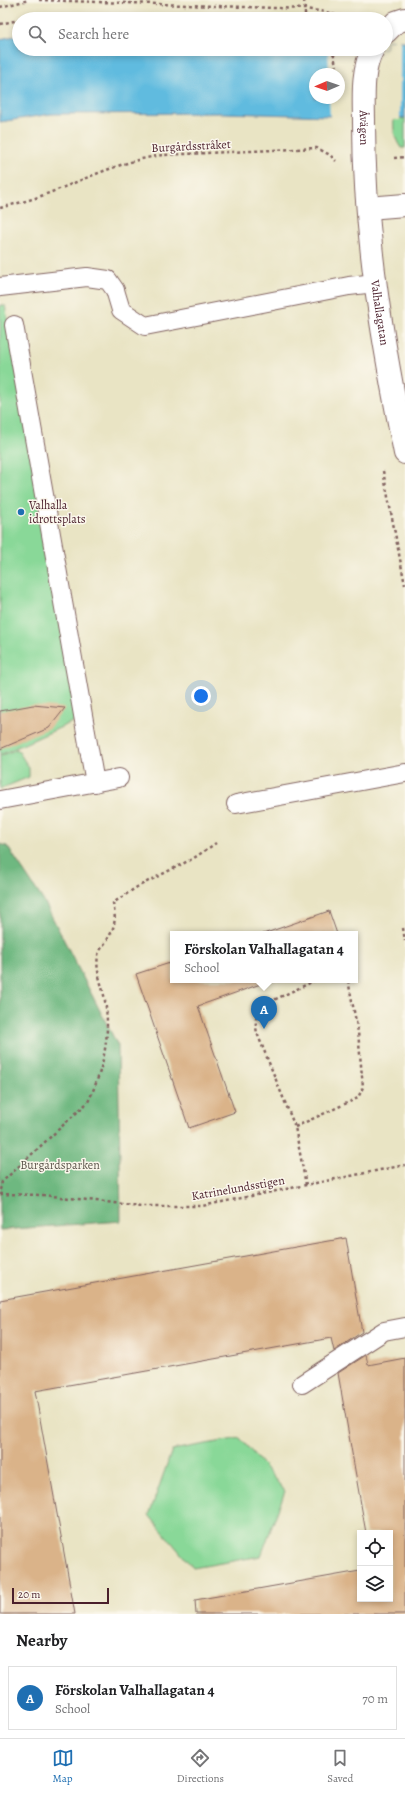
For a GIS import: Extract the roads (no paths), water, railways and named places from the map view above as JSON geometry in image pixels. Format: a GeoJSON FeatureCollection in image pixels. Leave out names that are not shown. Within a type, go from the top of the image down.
{"type":"FeatureCollection","features":[{"type":"Feature","properties":{"kind":"street"},"geometry":{"type":"LineString","coordinates":[[393,25],[396,22],[405,19]]}},
{"type":"Feature","properties":{"kind":"street","name":"Åvägen"},"geometry":{"type":"LineString","coordinates":[[368,208],[364,141],[366,69],[371,56]]}},
{"type":"Feature","properties":{"kind":"street"},"geometry":{"type":"LineString","coordinates":[[368,208],[405,205]]}},
{"type":"Feature","properties":{"kind":"street","name":"Valhallagatan"},"geometry":{"type":"LineString","coordinates":[[368,208],[375,283],[387,368],[405,453]]}},
{"type":"Feature","properties":{"kind":"lane"},"geometry":{"type":"LineString","coordinates":[[0,287],[87,278],[108,280],[115,290],[121,310],[145,326],[349,286],[375,283]]}},
{"type":"Feature","properties":{"kind":"lane"},"geometry":{"type":"LineString","coordinates":[[14,325],[95,783]]}},
{"type":"Feature","properties":{"kind":"lane"},"geometry":{"type":"LineString","coordinates":[[236,804],[405,773]]}},
{"type":"Feature","properties":{"kind":"lane"},"geometry":{"type":"LineString","coordinates":[[0,800],[119,778]]}},
{"type":"Feature","properties":{"kind":"lane"},"geometry":{"type":"LineString","coordinates":[[302,1384],[384,1331],[405,1327]]}},
{"type":"Feature","properties":{"kind":"water"},"geometry":{"type":"Polygon","coordinates":[[[12,36],[12,56],[393,56],[393,41],[405,41],[405,118],[223,113],[51,114],[0,122],[0,39],[12,36]]]}},
{"type":"Feature","properties":{"kind":"place","name":"Valhalla idrottsplats"},"geometry":{"type":"Point","coordinates":[21,512]}},
{"type":"Feature","properties":{"kind":"place","name":"Förskolan Valhallagatan 4"},"geometry":{"type":"Point","coordinates":[264,1029]}},
{"type":"Feature","properties":{"kind":"park label","name":"Burgårdsparken"},"geometry":{"type":"Point","coordinates":[60,1165]}}]}
